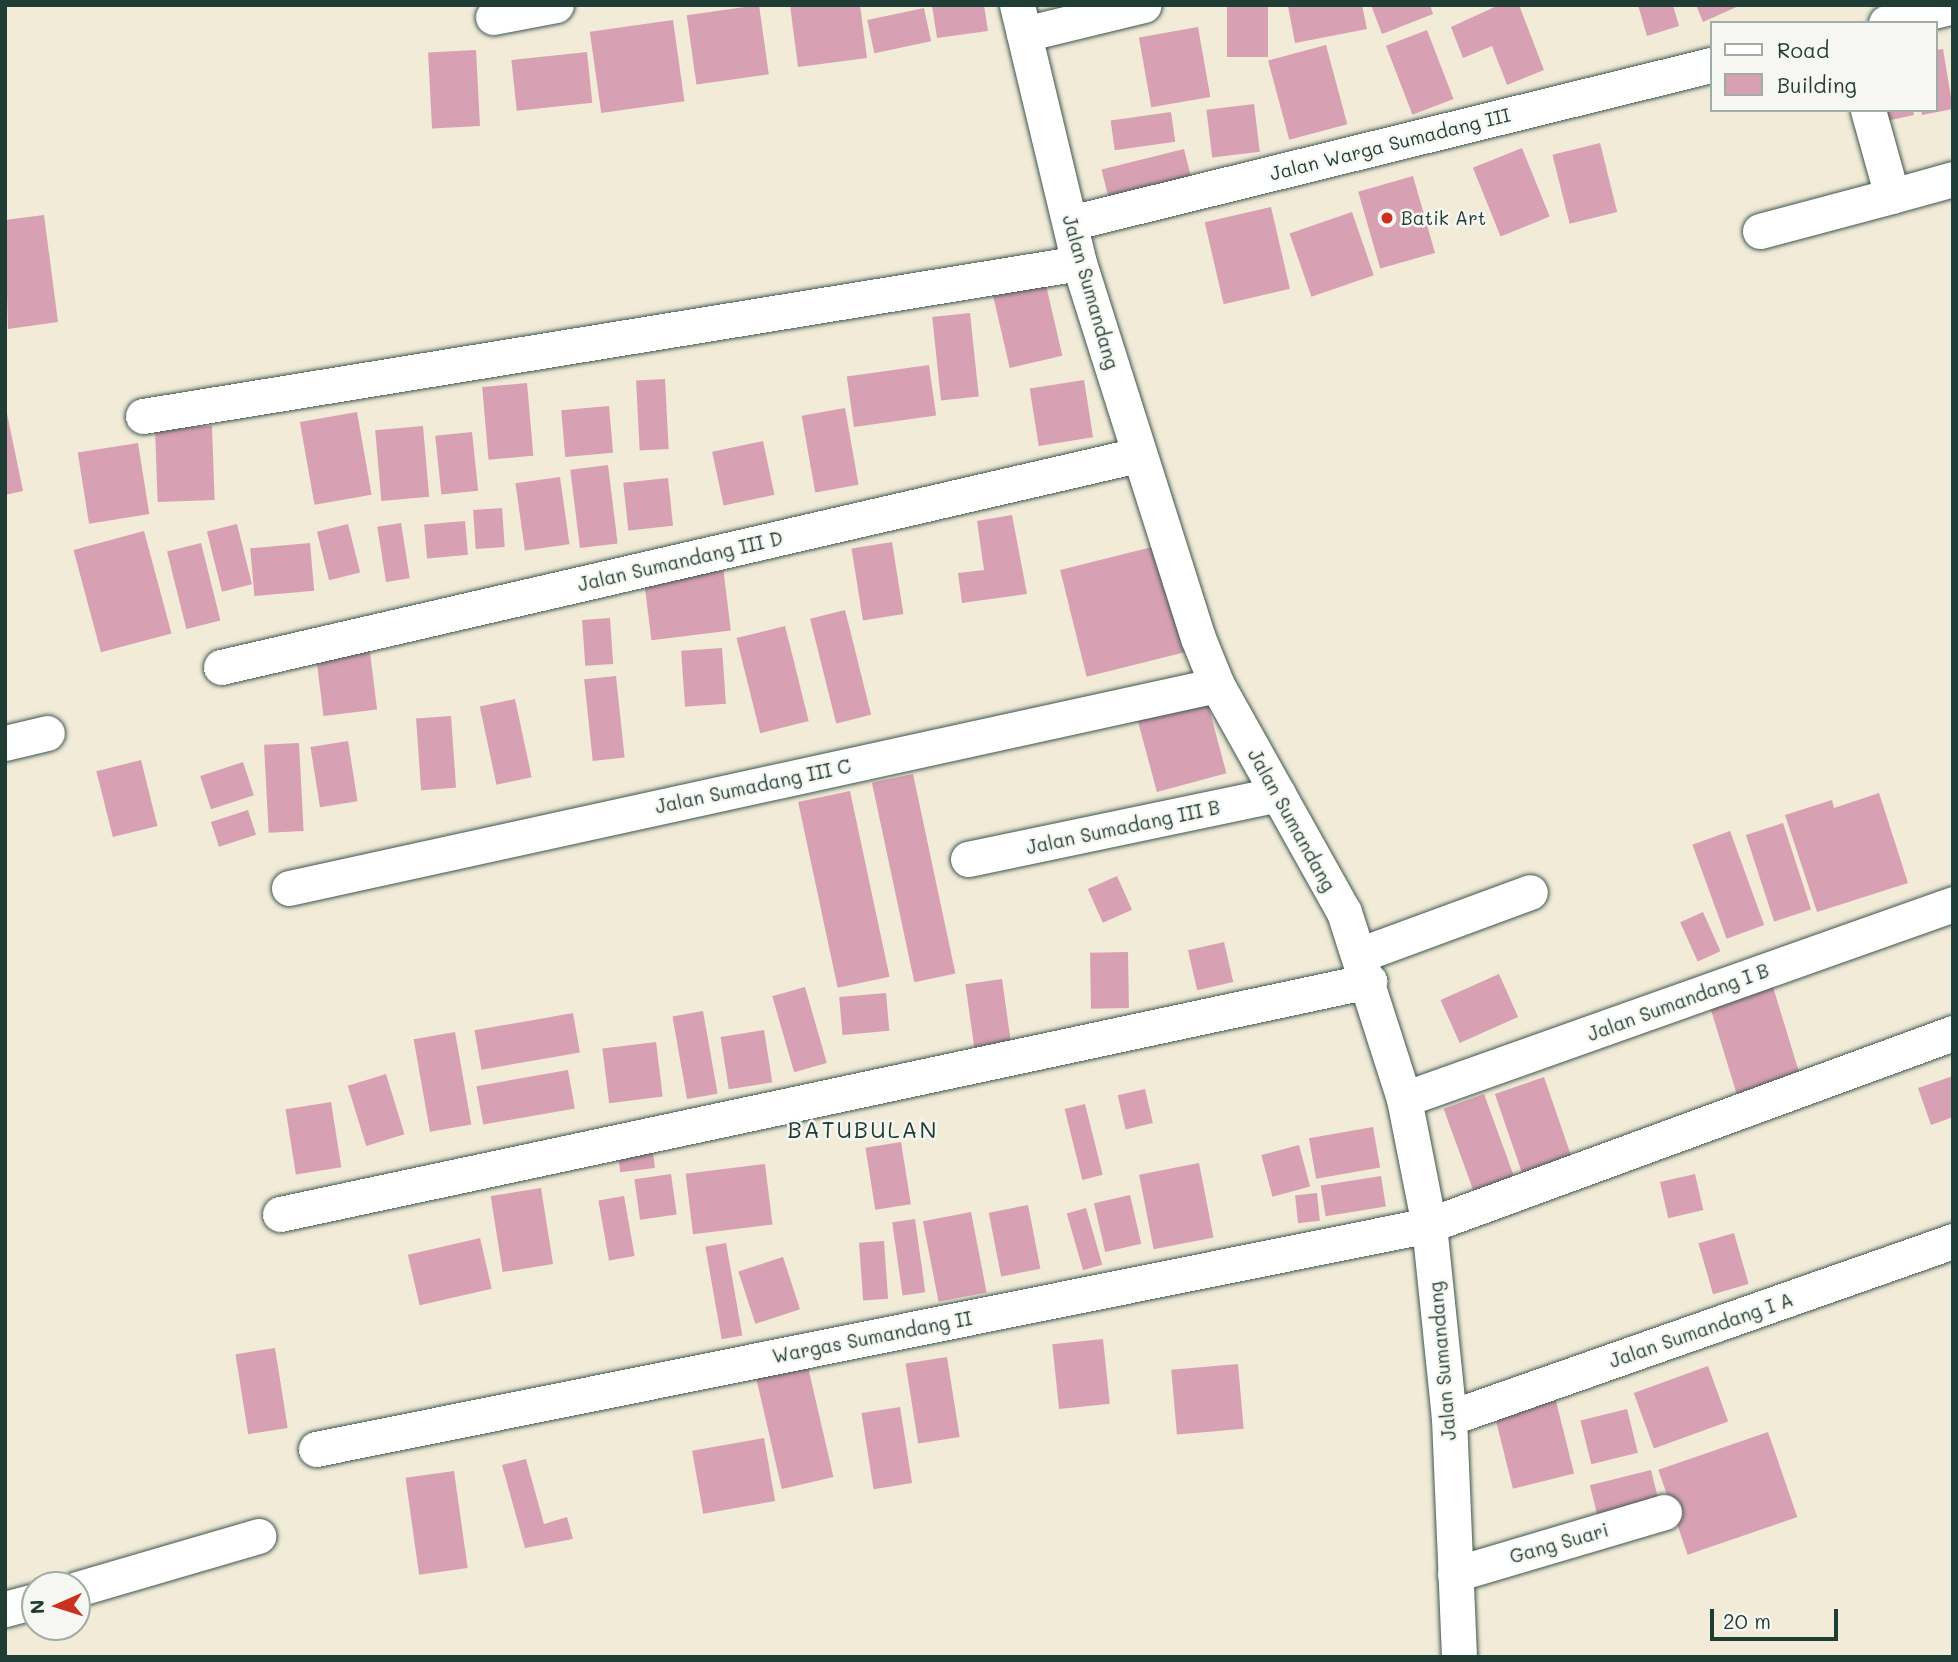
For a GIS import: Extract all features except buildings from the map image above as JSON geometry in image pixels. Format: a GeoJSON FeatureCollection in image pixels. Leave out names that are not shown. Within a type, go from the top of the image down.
{"type":"FeatureCollection","features":[{"type":"Feature","properties":{"kind":"street"},"geometry":{"type":"LineString","coordinates":[[493,17],[556,5]]}},
{"type":"Feature","properties":{"kind":"street"},"geometry":{"type":"LineString","coordinates":[[1021,20],[1144,5]]}},
{"type":"Feature","properties":{"kind":"street"},"geometry":{"type":"LineString","coordinates":[[1894,21],[1953,6]]}},
{"type":"Feature","properties":{"kind":"street","name":"Jalan Sumandang"},"geometry":{"type":"LineString","coordinates":[[1021,20],[1079,263],[1138,455],[1217,685],[1344,912],[1404,1099],[1429,1225],[1448,1418],[1459,1657]]}},
{"type":"Feature","properties":{"kind":"street","name":"Jalan Warga Sumadang III"},"geometry":{"type":"LineString","coordinates":[[1070,223],[1710,65]]}},
{"type":"Feature","properties":{"kind":"street"},"geometry":{"type":"LineString","coordinates":[[1869,112],[1892,196]]}},
{"type":"Feature","properties":{"kind":"street"},"geometry":{"type":"LineString","coordinates":[[1760,231],[1953,179]]}},
{"type":"Feature","properties":{"kind":"street"},"geometry":{"type":"LineString","coordinates":[[143,416],[1079,263]]}},
{"type":"Feature","properties":{"kind":"street","name":"Jalan Sumandang III D"},"geometry":{"type":"LineString","coordinates":[[221,667],[1138,455]]}},
{"type":"Feature","properties":{"kind":"street","name":"Jalan Sumadang III C"},"geometry":{"type":"LineString","coordinates":[[289,888],[1217,685]]}},
{"type":"Feature","properties":{"kind":"street"},"geometry":{"type":"LineString","coordinates":[[5,743],[47,733]]}},
{"type":"Feature","properties":{"kind":"street","name":"Jalan Sumadang III B"},"geometry":{"type":"LineString","coordinates":[[968,859],[1278,794]]}},
{"type":"Feature","properties":{"kind":"street"},"geometry":{"type":"LineString","coordinates":[[280,1214],[1364,968],[1530,892]]}},
{"type":"Feature","properties":{"kind":"street","name":"Jalan Sumandang I B"},"geometry":{"type":"LineString","coordinates":[[1404,1099],[1953,904]]}},
{"type":"Feature","properties":{"kind":"street","name":"Wargas Sumandang II"},"geometry":{"type":"LineString","coordinates":[[316,1448],[1429,1225],[1953,1032]]}},
{"type":"Feature","properties":{"kind":"street","name":"Jalan Sumandang I A"},"geometry":{"type":"LineString","coordinates":[[1448,1418],[1953,1241]]}},
{"type":"Feature","properties":{"kind":"street","name":"Gang Suari"},"geometry":{"type":"LineString","coordinates":[[1455,1574],[1664,1513]]}},
{"type":"Feature","properties":{"kind":"street"},"geometry":{"type":"LineString","coordinates":[[91,1585],[258,1536]]}},
{"type":"Feature","properties":{"kind":"place","name":"Batik Art"},"geometry":{"type":"Point","coordinates":[1387,218]}},
{"type":"Feature","properties":{"kind":"district","name":"BATUBULAN"},"geometry":{"type":"Point","coordinates":[863,1129]}}]}
